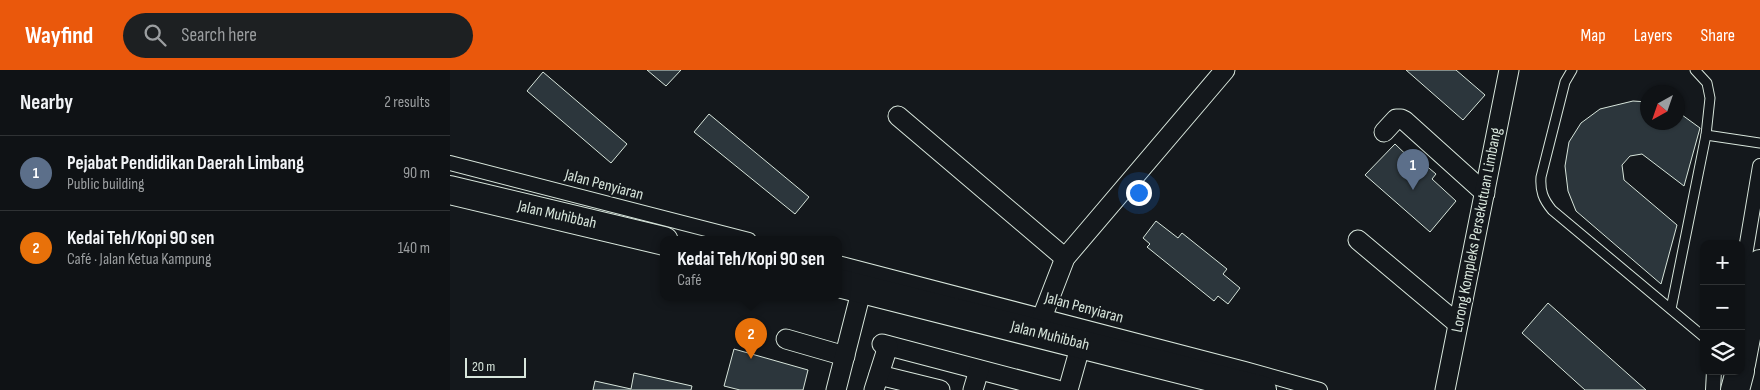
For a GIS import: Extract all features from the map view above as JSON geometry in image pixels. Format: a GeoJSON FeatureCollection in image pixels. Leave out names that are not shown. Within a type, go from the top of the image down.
{"type":"FeatureCollection","features":[{"type":"Feature","properties":{"kind":"main road","name":"Jalan Muhibbah"},"geometry":{"type":"LineString","coordinates":[[450,190],[660,240]]}},
{"type":"Feature","properties":{"kind":"main road"},"geometry":{"type":"LineString","coordinates":[[1745,343],[1760,264]]}},
{"type":"Feature","properties":{"kind":"main road","name":"Jalan Muhibbah"},"geometry":{"type":"LineString","coordinates":[[850,286],[1040,324],[1081,344],[1262,390]]}},
{"type":"Feature","properties":{"kind":"main road"},"geometry":{"type":"LineString","coordinates":[[1735,390],[1739,375]]}},
{"type":"Feature","properties":{"kind":"street"},"geometry":{"type":"LineString","coordinates":[[1040,324],[1066,258],[1225,70]]}},
{"type":"Feature","properties":{"kind":"street","name":"Lorong Kompleks Persekutuan Limbang"},"geometry":{"type":"LineString","coordinates":[[1445,390],[1509,70]]}},
{"type":"Feature","properties":{"kind":"street"},"geometry":{"type":"LineString","coordinates":[[898,116],[1066,258]]}},
{"type":"Feature","properties":{"kind":"street"},"geometry":{"type":"LineString","coordinates":[[1384,132],[1396,120],[1401,119],[1405,121],[1484,193]]}},
{"type":"Feature","properties":{"kind":"street","name":"Jalan Penyiaran"},"geometry":{"type":"LineString","coordinates":[[450,163],[733,236]]}},
{"type":"Feature","properties":{"kind":"street"},"geometry":{"type":"LineString","coordinates":[[1745,255],[1760,166]]}},
{"type":"Feature","properties":{"kind":"street"},"geometry":{"type":"LineString","coordinates":[[1358,240],[1458,324]]}},
{"type":"Feature","properties":{"kind":"street","name":"Jalan Penyiaran"},"geometry":{"type":"LineString","coordinates":[[842,264],[1040,324],[1246,369],[1320,390]]}},
{"type":"Feature","properties":{"kind":"street"},"geometry":{"type":"LineString","coordinates":[[836,390],[845,356],[850,286]]}},
{"type":"Feature","properties":{"kind":"street"},"geometry":{"type":"LineString","coordinates":[[786,339],[845,356]]}},
{"type":"Feature","properties":{"kind":"street"},"geometry":{"type":"LineString","coordinates":[[1068,390],[1081,344]]}},
{"type":"Feature","properties":{"kind":"street"},"geometry":{"type":"LineString","coordinates":[[940,390],[876,382],[885,345],[1057,390]]}},
{"type":"Feature","properties":{"kind":"street"},"geometry":{"type":"LineString","coordinates":[[973,390],[979,370]]}},
{"type":"Feature","properties":{"kind":"street"},"geometry":{"type":"LineString","coordinates":[[1713,390],[1714,375]]}},
{"type":"Feature","properties":{"kind":"lane"},"geometry":{"type":"LineString","coordinates":[[1572,70],[1565,82],[1541,177],[1540,189],[1544,201],[1552,210],[1700,334]]}},
{"type":"Feature","properties":{"kind":"lane"},"geometry":{"type":"LineString","coordinates":[[1670,309],[1706,135],[1710,98],[1707,83],[1695,70]]}},
{"type":"Feature","properties":{"kind":"lane"},"geometry":{"type":"LineString","coordinates":[[1706,135],[1760,143]]}},
{"type":"Feature","properties":{"kind":"building"},"geometry":{"type":"Polygon","coordinates":[[[647,70],[681,70],[666,86],[647,70]]]}},
{"type":"Feature","properties":{"kind":"building"},"geometry":{"type":"Polygon","coordinates":[[[1406,70],[1456,70],[1485,95],[1463,120],[1406,70]]]}},
{"type":"Feature","properties":{"kind":"building"},"geometry":{"type":"Polygon","coordinates":[[[543,72],[627,144],[611,163],[527,91],[543,72]]]}},
{"type":"Feature","properties":{"kind":"building"},"geometry":{"type":"Polygon","coordinates":[[[1633,101],[1640,101],[1640,130],[1685,130],[1685,117],[1700,128],[1684,186],[1642,154],[1630,156],[1622,165],[1624,180],[1677,225],[1661,284],[1576,211],[1568,191],[1565,166],[1569,142],[1581,123],[1600,109],[1633,101]]]}},
{"type":"Feature","properties":{"kind":"building"},"geometry":{"type":"Polygon","coordinates":[[[709,114],[809,197],[795,214],[694,132],[709,114]]]}},
{"type":"Feature","properties":{"kind":"building"},"geometry":{"type":"Polygon","coordinates":[[[1395,144],[1418,166],[1423,163],[1436,174],[1432,179],[1456,201],[1430,232],[1365,175],[1395,144]]]}},
{"type":"Feature","properties":{"kind":"building"},"geometry":{"type":"Polygon","coordinates":[[[1156,221],[1178,238],[1182,233],[1227,269],[1223,274],[1240,288],[1228,304],[1218,296],[1214,301],[1147,247],[1150,244],[1143,238],[1156,221]]]}},
{"type":"Feature","properties":{"kind":"building"},"geometry":{"type":"Polygon","coordinates":[[[1548,303],[1646,390],[1585,390],[1522,333],[1548,303]]]}},
{"type":"Feature","properties":{"kind":"building"},"geometry":{"type":"Polygon","coordinates":[[[734,349],[808,370],[803,390],[740,390],[724,386],[734,349]]]}},
{"type":"Feature","properties":{"kind":"building"},"geometry":{"type":"Polygon","coordinates":[[[634,373],[692,386],[691,390],[593,390],[595,381],[631,389],[634,373]]]}},
{"type":"Feature","properties":{"kind":"place","name":"Pejabat Pendidikan Daerah Limbang"},"geometry":{"type":"Point","coordinates":[1413,190]}},
{"type":"Feature","properties":{"kind":"place","name":"Kedai Teh/Kopi 90 sen"},"geometry":{"type":"Point","coordinates":[751,359]}}]}
